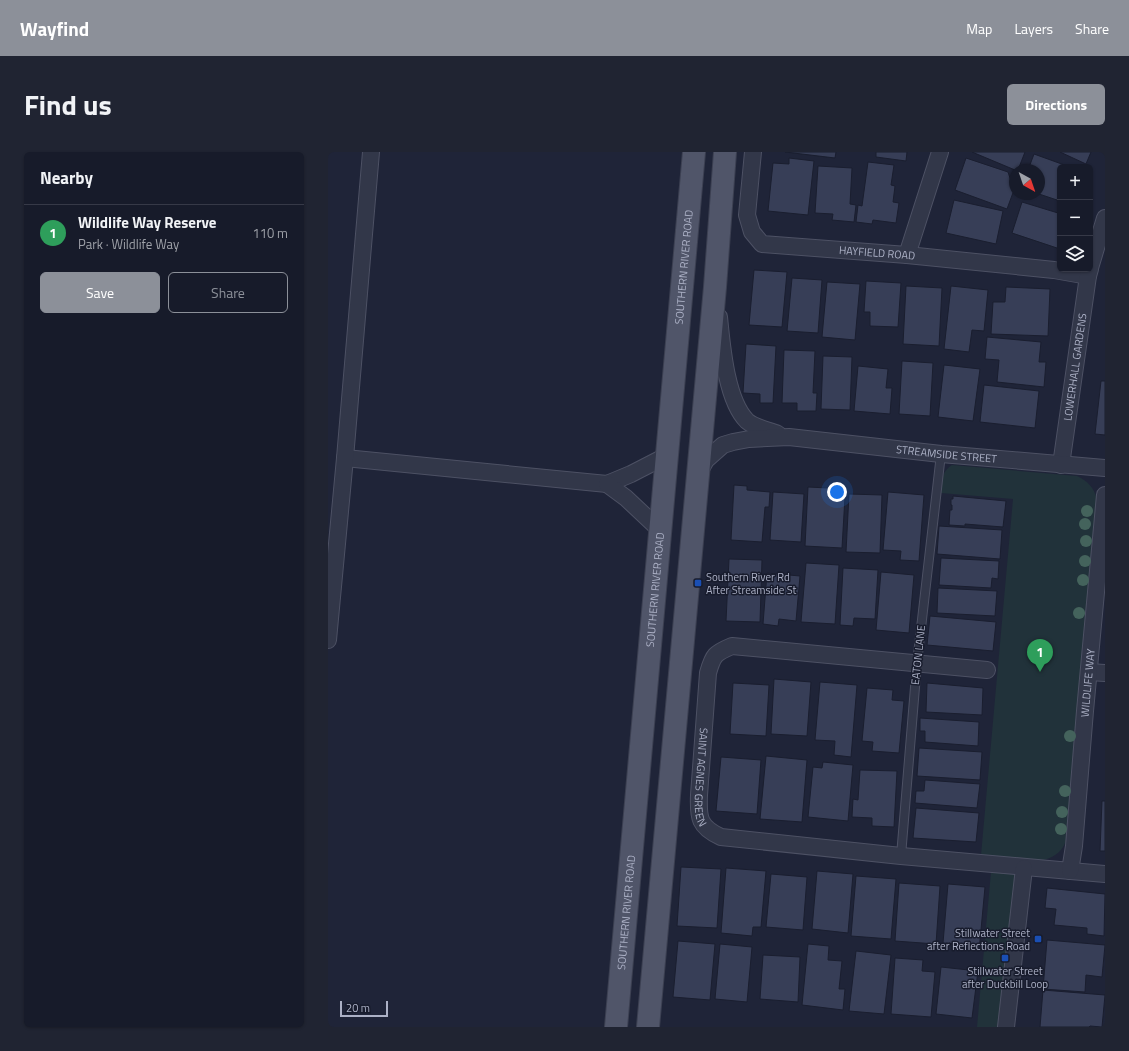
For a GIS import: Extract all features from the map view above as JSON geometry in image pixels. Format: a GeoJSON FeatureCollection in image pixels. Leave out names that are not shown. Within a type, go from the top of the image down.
{"type":"FeatureCollection","features":[{"type":"Feature","properties":{"kind":"main road","name":"SOUTHERN RIVER ROAD"},"geometry":{"type":"LineString","coordinates":[[616,1027],[694,152]]}},
{"type":"Feature","properties":{"kind":"main road"},"geometry":{"type":"LineString","coordinates":[[648,1027],[715,287],[725,152]]}},
{"type":"Feature","properties":{"kind":"street"},"geometry":{"type":"LineString","coordinates":[[328,640],[345,458],[370,152]]}},
{"type":"Feature","properties":{"kind":"street","name":"HAYFIELD ROAD"},"geometry":{"type":"LineString","coordinates":[[753,152],[748,215],[752,232],[762,244],[907,255],[1057,270]]}},
{"type":"Feature","properties":{"kind":"street"},"geometry":{"type":"LineString","coordinates":[[907,255],[940,152]]}},
{"type":"Feature","properties":{"kind":"street","name":"LOWERHALL GARDENS"},"geometry":{"type":"LineString","coordinates":[[1093,258],[1105,218]]}},
{"type":"Feature","properties":{"kind":"street","name":"LOWERHALL GARDENS"},"geometry":{"type":"LineString","coordinates":[[1061,465],[1089,272]]}},
{"type":"Feature","properties":{"kind":"street","name":"STREAMSIDE STREET"},"geometry":{"type":"LineString","coordinates":[[715,287],[724,362],[738,408],[747,421],[755,426],[789,437]]}},
{"type":"Feature","properties":{"kind":"street","name":"STREAMSIDE STREET"},"geometry":{"type":"LineString","coordinates":[[697,476],[706,460],[723,445],[749,439],[789,437],[941,454],[1105,468]]}},
{"type":"Feature","properties":{"kind":"street"},"geometry":{"type":"LineString","coordinates":[[345,458],[606,484],[631,474],[666,456]]}},
{"type":"Feature","properties":{"kind":"street"},"geometry":{"type":"LineString","coordinates":[[606,484],[626,498],[660,530]]}},
{"type":"Feature","properties":{"kind":"street","name":"WILDLIFE WAY"},"geometry":{"type":"LineString","coordinates":[[1070,871],[1074,846],[1105,495]]}},
{"type":"Feature","properties":{"kind":"street","name":"SAINT AGNES GREEN"},"geometry":{"type":"LineString","coordinates":[[987,670],[732,646],[719,651],[711,661],[708,673],[698,811],[703,824],[712,832],[722,837],[1024,868],[1105,874]]}},
{"type":"Feature","properties":{"kind":"street"},"geometry":{"type":"LineString","coordinates":[[1089,672],[1105,673]]}},
{"type":"Feature","properties":{"kind":"street"},"geometry":{"type":"LineString","coordinates":[[1006,1027],[1024,868]]}},
{"type":"Feature","properties":{"kind":"lane","name":"EATON LANE"},"geometry":{"type":"LineString","coordinates":[[901,856],[917,663],[941,454]]}},
{"type":"Feature","properties":{"kind":"shaded area"},"geometry":{"type":"Polygon","coordinates":[[[952,465],[1077,476],[1090,485],[1097,499],[1067,837],[1064,846],[1056,855],[1043,860],[981,855],[1013,499],[941,493],[944,474],[952,465]]]}},
{"type":"Feature","properties":{"kind":"shaded area"},"geometry":{"type":"Polygon","coordinates":[[[991,872],[1015,873],[1001,1027],[977,1027],[991,872]]]}},
{"type":"Feature","properties":{"kind":"building"},"geometry":{"type":"Polygon","coordinates":[[[785,152],[836,152],[835,158],[785,152]]]}},
{"type":"Feature","properties":{"kind":"building"},"geometry":{"type":"Polygon","coordinates":[[[876,152],[907,152],[906,161],[876,157],[876,152]]]}},
{"type":"Feature","properties":{"kind":"building"},"geometry":{"type":"Polygon","coordinates":[[[972,152],[1025,152],[1020,164],[1009,164],[1009,167],[972,152]]]}},
{"type":"Feature","properties":{"kind":"building"},"geometry":{"type":"Polygon","coordinates":[[[1060,152],[1091,152],[1086,164],[1060,152]]]}},
{"type":"Feature","properties":{"kind":"building"},"geometry":{"type":"Polygon","coordinates":[[[1034,154],[1062,164],[1057,164],[1057,200],[1045,196],[1045,164],[1030,164],[1034,154]]]}},
{"type":"Feature","properties":{"kind":"building"},"geometry":{"type":"Polygon","coordinates":[[[789,158],[814,161],[808,215],[768,211],[773,163],[789,164],[789,158]]]}},
{"type":"Feature","properties":{"kind":"building"},"geometry":{"type":"Polygon","coordinates":[[[966,158],[1008,172],[1009,200],[1010,200],[1007,209],[955,190],[966,158]]]}},
{"type":"Feature","properties":{"kind":"building"},"geometry":{"type":"Polygon","coordinates":[[[868,162],[894,165],[891,185],[895,186],[893,202],[899,203],[896,223],[873,220],[872,224],[856,222],[858,205],[862,206],[868,162]]]}},
{"type":"Feature","properties":{"kind":"building"},"geometry":{"type":"Polygon","coordinates":[[[818,166],[852,168],[850,204],[856,205],[854,222],[832,220],[833,214],[815,213],[818,166]]]}},
{"type":"Feature","properties":{"kind":"building"},"geometry":{"type":"Polygon","coordinates":[[[954,200],[1003,211],[996,244],[946,233],[954,200]]]}},
{"type":"Feature","properties":{"kind":"building"},"geometry":{"type":"Polygon","coordinates":[[[1022,202],[1057,213],[1057,248],[1012,233],[1022,202]]]}},
{"type":"Feature","properties":{"kind":"building"},"geometry":{"type":"Polygon","coordinates":[[[754,270],[787,272],[782,327],[749,325],[754,270]]]}},
{"type":"Feature","properties":{"kind":"building"},"geometry":{"type":"Polygon","coordinates":[[[792,278],[822,280],[818,333],[787,331],[792,278]]]}},
{"type":"Feature","properties":{"kind":"building"},"geometry":{"type":"Polygon","coordinates":[[[866,281],[901,283],[898,327],[870,326],[870,312],[864,312],[866,281]]]}},
{"type":"Feature","properties":{"kind":"building"},"geometry":{"type":"Polygon","coordinates":[[[827,282],[860,284],[855,340],[822,337],[827,282]]]}},
{"type":"Feature","properties":{"kind":"building"},"geometry":{"type":"Polygon","coordinates":[[[906,286],[942,288],[939,346],[903,344],[906,286]]]}},
{"type":"Feature","properties":{"kind":"building"},"geometry":{"type":"Polygon","coordinates":[[[951,286],[988,290],[984,331],[972,330],[969,352],[944,349],[951,286]]]}},
{"type":"Feature","properties":{"kind":"building"},"geometry":{"type":"Polygon","coordinates":[[[1006,287],[1050,289],[1048,336],[991,334],[993,302],[1005,302],[1006,287]]]}},
{"type":"Feature","properties":{"kind":"building"},"geometry":{"type":"Polygon","coordinates":[[[987,337],[1041,342],[1039,362],[1046,362],[1044,387],[997,382],[999,360],[985,359],[987,337]]]}},
{"type":"Feature","properties":{"kind":"building"},"geometry":{"type":"Polygon","coordinates":[[[746,344],[776,346],[773,403],[760,403],[760,394],[743,393],[746,344]]]}},
{"type":"Feature","properties":{"kind":"building"},"geometry":{"type":"Polygon","coordinates":[[[784,350],[815,351],[813,393],[817,393],[816,411],[797,411],[797,403],[782,403],[784,350]]]}},
{"type":"Feature","properties":{"kind":"building"},"geometry":{"type":"Polygon","coordinates":[[[823,356],[852,357],[850,410],[821,409],[823,356]]]}},
{"type":"Feature","properties":{"kind":"building"},"geometry":{"type":"Polygon","coordinates":[[[902,361],[933,363],[930,416],[899,414],[902,361]]]}},
{"type":"Feature","properties":{"kind":"building"},"geometry":{"type":"Polygon","coordinates":[[[944,365],[980,369],[973,421],[938,417],[944,365]]]}},
{"type":"Feature","properties":{"kind":"building"},"geometry":{"type":"Polygon","coordinates":[[[858,366],[888,369],[886,388],[892,388],[890,414],[854,411],[858,366]]]}},
{"type":"Feature","properties":{"kind":"building"},"geometry":{"type":"Polygon","coordinates":[[[1101,381],[1105,381],[1105,435],[1095,434],[1101,381]]]}},
{"type":"Feature","properties":{"kind":"building"},"geometry":{"type":"Polygon","coordinates":[[[984,385],[1039,391],[1035,428],[980,422],[984,385]]]}},
{"type":"Feature","properties":{"kind":"building"},"geometry":{"type":"Polygon","coordinates":[[[734,485],[747,486],[747,490],[770,492],[769,507],[765,507],[762,542],[731,540],[734,485]]]}},
{"type":"Feature","properties":{"kind":"building"},"geometry":{"type":"Polygon","coordinates":[[[808,487],[828,488],[828,497],[845,497],[842,548],[805,546],[808,487]]]}},
{"type":"Feature","properties":{"kind":"building"},"geometry":{"type":"Polygon","coordinates":[[[773,492],[804,494],[801,542],[770,540],[773,492]]]}},
{"type":"Feature","properties":{"kind":"building"},"geometry":{"type":"Polygon","coordinates":[[[888,492],[924,495],[919,561],[900,560],[901,551],[883,550],[888,492]]]}},
{"type":"Feature","properties":{"kind":"building"},"geometry":{"type":"Polygon","coordinates":[[[849,494],[882,495],[880,553],[846,552],[849,494]]]}},
{"type":"Feature","properties":{"kind":"building"},"geometry":{"type":"Polygon","coordinates":[[[953,496],[1006,501],[1003,527],[965,524],[965,526],[949,525],[950,510],[952,510],[951,499],[953,499],[953,496]]]}},
{"type":"Feature","properties":{"kind":"building"},"geometry":{"type":"Polygon","coordinates":[[[939,526],[1002,530],[1000,559],[937,554],[939,526]]]}},
{"type":"Feature","properties":{"kind":"building"},"geometry":{"type":"Polygon","coordinates":[[[941,558],[999,561],[998,579],[992,578],[991,588],[939,585],[941,558]]]}},
{"type":"Feature","properties":{"kind":"building"},"geometry":{"type":"Polygon","coordinates":[[[729,559],[762,560],[760,622],[726,621],[729,559]]]}},
{"type":"Feature","properties":{"kind":"building"},"geometry":{"type":"Polygon","coordinates":[[[806,563],[839,565],[835,624],[801,622],[806,563]]]}},
{"type":"Feature","properties":{"kind":"building"},"geometry":{"type":"Polygon","coordinates":[[[843,568],[878,570],[875,619],[854,618],[853,626],[840,625],[843,568]]]}},
{"type":"Feature","properties":{"kind":"building"},"geometry":{"type":"Polygon","coordinates":[[[881,572],[914,575],[909,633],[876,630],[881,572]]]}},
{"type":"Feature","properties":{"kind":"building"},"geometry":{"type":"Polygon","coordinates":[[[767,573],[800,576],[796,621],[779,619],[778,626],[763,624],[767,573]]]}},
{"type":"Feature","properties":{"kind":"building"},"geometry":{"type":"Polygon","coordinates":[[[938,588],[997,591],[995,616],[937,613],[938,588]]]}},
{"type":"Feature","properties":{"kind":"building"},"geometry":{"type":"Polygon","coordinates":[[[930,616],[996,622],[993,651],[927,645],[930,616]]]}},
{"type":"Feature","properties":{"kind":"building"},"geometry":{"type":"Polygon","coordinates":[[[774,679],[811,682],[807,736],[771,734],[774,679]]]}},
{"type":"Feature","properties":{"kind":"building"},"geometry":{"type":"Polygon","coordinates":[[[820,682],[857,685],[851,757],[834,755],[835,741],[815,740],[820,682]]]}},
{"type":"Feature","properties":{"kind":"building"},"geometry":{"type":"Polygon","coordinates":[[[733,683],[769,685],[766,736],[730,734],[733,683]]]}},
{"type":"Feature","properties":{"kind":"building"},"geometry":{"type":"Polygon","coordinates":[[[927,683],[983,688],[982,715],[926,712],[927,683]]]}},
{"type":"Feature","properties":{"kind":"building"},"geometry":{"type":"Polygon","coordinates":[[[867,688],[893,690],[892,700],[904,701],[899,753],[872,751],[873,742],[862,741],[867,688]]]}},
{"type":"Feature","properties":{"kind":"building"},"geometry":{"type":"Polygon","coordinates":[[[920,718],[979,722],[978,746],[925,742],[925,731],[920,731],[920,718]]]}},
{"type":"Feature","properties":{"kind":"building"},"geometry":{"type":"Polygon","coordinates":[[[919,748],[982,752],[980,780],[917,776],[919,748]]]}},
{"type":"Feature","properties":{"kind":"building"},"geometry":{"type":"Polygon","coordinates":[[[766,756],[807,760],[802,822],[760,819],[766,756]]]}},
{"type":"Feature","properties":{"kind":"building"},"geometry":{"type":"Polygon","coordinates":[[[721,757],[761,760],[757,814],[716,811],[721,757]]]}},
{"type":"Feature","properties":{"kind":"building"},"geometry":{"type":"Polygon","coordinates":[[[823,762],[853,765],[848,821],[808,817],[813,767],[822,768],[823,762]]]}},
{"type":"Feature","properties":{"kind":"building"},"geometry":{"type":"Polygon","coordinates":[[[860,770],[897,771],[894,827],[872,826],[872,818],[852,817],[853,799],[858,800],[860,770]]]}},
{"type":"Feature","properties":{"kind":"building"},"geometry":{"type":"Polygon","coordinates":[[[925,780],[980,784],[977,808],[915,803],[916,791],[924,791],[925,780]]]}},
{"type":"Feature","properties":{"kind":"building"},"geometry":{"type":"Polygon","coordinates":[[[1102,801],[1105,801],[1105,851],[1100,851],[1102,801]]]}},
{"type":"Feature","properties":{"kind":"building"},"geometry":{"type":"Polygon","coordinates":[[[916,808],[979,813],[976,842],[913,838],[916,808]]]}},
{"type":"Feature","properties":{"kind":"building"},"geometry":{"type":"Polygon","coordinates":[[[681,867],[721,869],[717,928],[677,926],[681,867]]]}},
{"type":"Feature","properties":{"kind":"building"},"geometry":{"type":"Polygon","coordinates":[[[726,868],[766,871],[761,927],[753,927],[752,936],[721,933],[726,868]]]}},
{"type":"Feature","properties":{"kind":"building"},"geometry":{"type":"Polygon","coordinates":[[[817,871],[853,874],[848,933],[812,929],[817,871]]]}},
{"type":"Feature","properties":{"kind":"building"},"geometry":{"type":"Polygon","coordinates":[[[771,874],[807,877],[803,930],[766,927],[771,874]]]}},
{"type":"Feature","properties":{"kind":"building"},"geometry":{"type":"Polygon","coordinates":[[[856,876],[896,879],[891,939],[851,936],[856,876]]]}},
{"type":"Feature","properties":{"kind":"building"},"geometry":{"type":"Polygon","coordinates":[[[899,883],[940,886],[936,944],[895,941],[899,883]]]}},
{"type":"Feature","properties":{"kind":"building"},"geometry":{"type":"Polygon","coordinates":[[[948,884],[985,887],[979,951],[957,949],[957,944],[943,943],[948,884]]]}},
{"type":"Feature","properties":{"kind":"building"},"geometry":{"type":"Polygon","coordinates":[[[1047,888],[1105,894],[1104,936],[1087,934],[1087,928],[1054,925],[1056,909],[1045,908],[1047,888]]]}},
{"type":"Feature","properties":{"kind":"building"},"geometry":{"type":"Polygon","coordinates":[[[1047,940],[1105,945],[1102,977],[1086,975],[1085,992],[1043,989],[1047,940]]]}},
{"type":"Feature","properties":{"kind":"building"},"geometry":{"type":"Polygon","coordinates":[[[678,941],[715,944],[710,1000],[673,997],[678,941]]]}},
{"type":"Feature","properties":{"kind":"building"},"geometry":{"type":"Polygon","coordinates":[[[720,944],[752,947],[747,1002],[715,999],[720,944]]]}},
{"type":"Feature","properties":{"kind":"building"},"geometry":{"type":"Polygon","coordinates":[[[808,944],[829,946],[828,960],[842,961],[839,989],[845,989],[843,1010],[802,1005],[808,944]]]}},
{"type":"Feature","properties":{"kind":"building"},"geometry":{"type":"Polygon","coordinates":[[[856,951],[891,955],[884,1014],[849,1011],[856,951]]]}},
{"type":"Feature","properties":{"kind":"building"},"geometry":{"type":"Polygon","coordinates":[[[763,955],[800,957],[798,1002],[760,999],[763,955]]]}},
{"type":"Feature","properties":{"kind":"building"},"geometry":{"type":"Polygon","coordinates":[[[895,958],[923,960],[922,971],[935,972],[931,1017],[891,1014],[895,958]]]}},
{"type":"Feature","properties":{"kind":"building"},"geometry":{"type":"Polygon","coordinates":[[[941,967],[978,971],[972,1018],[936,1014],[941,967]]]}},
{"type":"Feature","properties":{"kind":"building"},"geometry":{"type":"Polygon","coordinates":[[[1043,990],[1105,995],[1102,1027],[1040,1027],[1043,990]]]}},
{"type":"Feature","properties":{"kind":"place","name":"Southern River Rd After Streamside St"},"geometry":{"type":"Point","coordinates":[698,583]}},
{"type":"Feature","properties":{"kind":"place","name":"Wildlife Way Reserve"},"geometry":{"type":"Point","coordinates":[1040,672]}},
{"type":"Feature","properties":{"kind":"place","name":"Stillwater Street after Reflections Road"},"geometry":{"type":"Point","coordinates":[1038,939]}},
{"type":"Feature","properties":{"kind":"place","name":"Stillwater Street after Duckbill Loop"},"geometry":{"type":"Point","coordinates":[1005,958]}}]}
